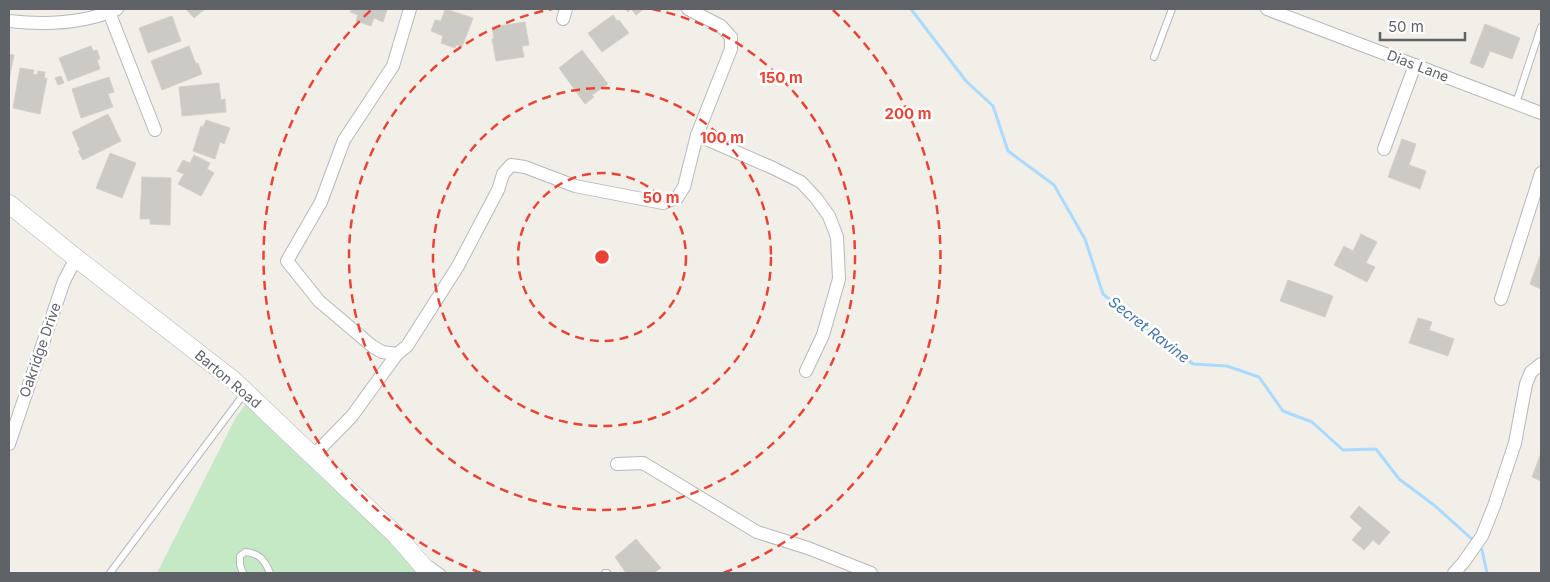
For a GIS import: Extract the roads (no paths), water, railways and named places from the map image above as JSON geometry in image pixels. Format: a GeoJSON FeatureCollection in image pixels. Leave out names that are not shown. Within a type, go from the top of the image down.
{"type":"FeatureCollection","features":[{"type":"Feature","properties":{"kind":"street"},"geometry":{"type":"LineString","coordinates":[[397,354],[382,352],[372,346],[319,301],[287,262],[321,202],[344,140],[393,66],[410,9]]}},
{"type":"Feature","properties":{"kind":"street"},"geometry":{"type":"LineString","coordinates":[[313,456],[352,416],[397,354],[407,346],[458,266],[498,190],[503,174],[510,165],[525,167],[575,186],[663,203],[676,198],[684,187],[697,135],[731,49],[731,37],[721,26],[688,9]]}},
{"type":"Feature","properties":{"kind":"street","name":"Dias Lane"},"geometry":{"type":"LineString","coordinates":[[1268,9],[1541,113]]}},
{"type":"Feature","properties":{"kind":"street"},"geometry":{"type":"LineString","coordinates":[[9,20],[47,23],[65,22],[113,11],[155,130]]}},
{"type":"Feature","properties":{"kind":"street"},"geometry":{"type":"LineString","coordinates":[[1384,149],[1415,65]]}},
{"type":"Feature","properties":{"kind":"street"},"geometry":{"type":"LineString","coordinates":[[697,135],[801,182],[829,216],[838,237],[839,279],[823,335],[806,371]]}},
{"type":"Feature","properties":{"kind":"street"},"geometry":{"type":"LineString","coordinates":[[1501,299],[1541,173]]}},
{"type":"Feature","properties":{"kind":"street","name":"Barton Road"},"geometry":{"type":"LineString","coordinates":[[9,204],[233,380],[396,535],[429,573]]}},
{"type":"Feature","properties":{"kind":"street","name":"Oakridge Drive"},"geometry":{"type":"LineString","coordinates":[[9,444],[64,282],[76,258]]}},
{"type":"Feature","properties":{"kind":"street"},"geometry":{"type":"LineString","coordinates":[[1454,573],[1482,536],[1515,443],[1526,384],[1531,372],[1541,364]]}},
{"type":"Feature","properties":{"kind":"street"},"geometry":{"type":"LineString","coordinates":[[617,464],[643,463],[757,532],[808,548],[871,573]]}},
{"type":"Feature","properties":{"kind":"lane"},"geometry":{"type":"LineString","coordinates":[[1154,57],[1172,9]]}},
{"type":"Feature","properties":{"kind":"lane"},"geometry":{"type":"LineString","coordinates":[[1516,103],[1541,27]]}},
{"type":"Feature","properties":{"kind":"lane"},"geometry":{"type":"LineString","coordinates":[[110,573],[246,392]]}},
{"type":"Feature","properties":{"kind":"lane"},"geometry":{"type":"LineString","coordinates":[[396,535],[442,573]]}},
{"type":"Feature","properties":{"kind":"lane"},"geometry":{"type":"LineString","coordinates":[[243,573],[240,556],[246,552],[257,554],[262,558],[270,573]]}},
{"type":"Feature","properties":{"kind":"waterway","name":"Secret Ravine"},"geometry":{"type":"LineString","coordinates":[[911,9],[966,81],[993,106],[1008,151],[1054,185],[1085,239],[1103,294],[1193,364],[1227,366],[1259,377],[1283,411],[1312,422],[1343,450],[1376,449],[1399,479],[1434,505],[1474,541]]}},
{"type":"Feature","properties":{"kind":"waterway","name":"Secret Ravine"},"geometry":{"type":"LineString","coordinates":[[1478,546],[1482,550],[1487,573]]}}]}
